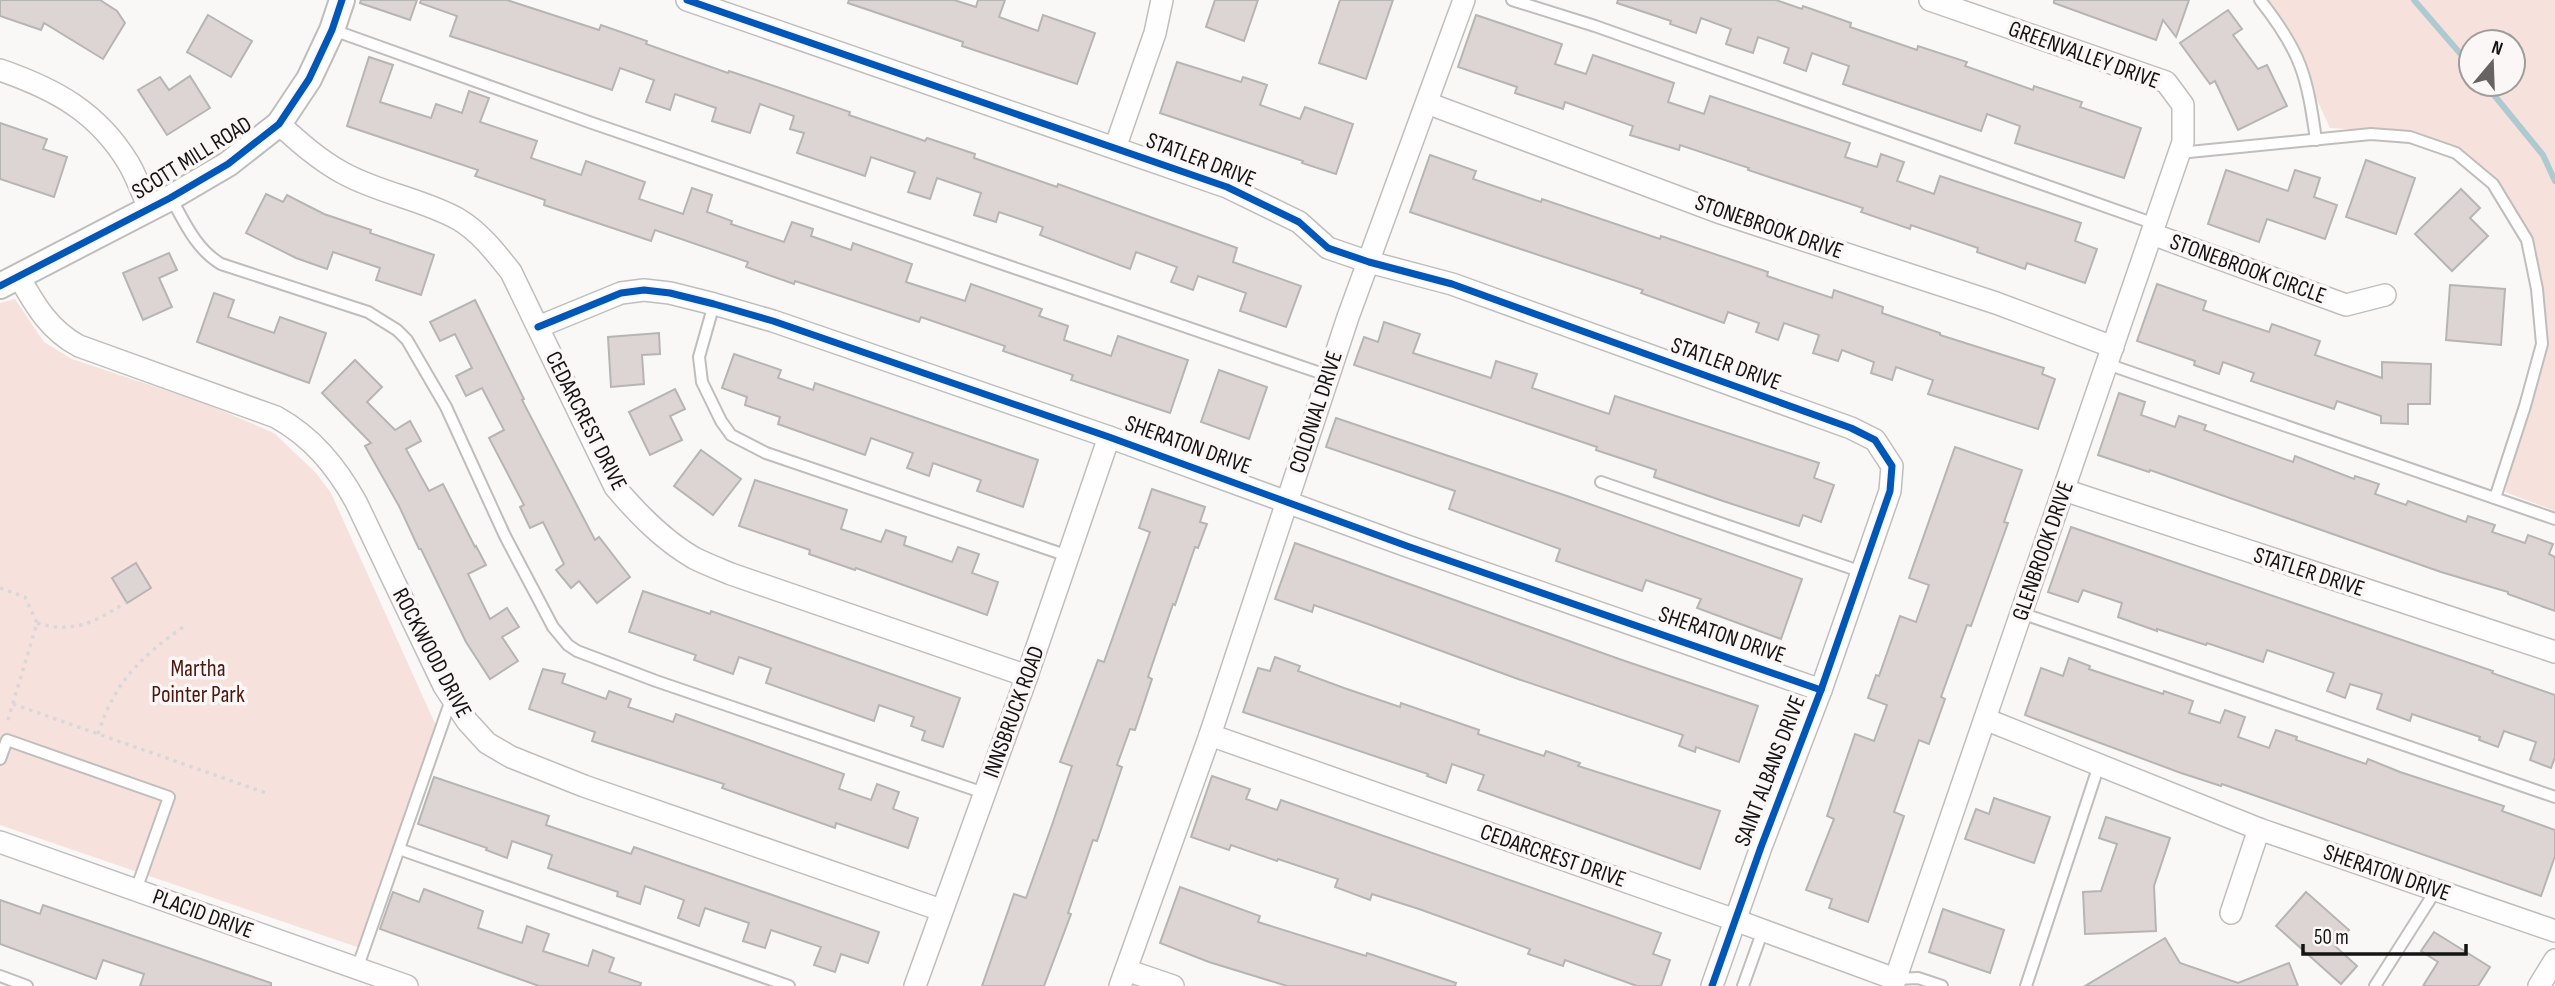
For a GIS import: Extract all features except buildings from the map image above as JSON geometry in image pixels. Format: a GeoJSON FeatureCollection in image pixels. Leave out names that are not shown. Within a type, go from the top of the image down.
{"type":"FeatureCollection","features":[{"type":"Feature","properties":{"kind":"street","name":"SCOTT MILL ROAD"},"geometry":{"type":"LineString","coordinates":[[9,281],[160,203],[228,164],[279,124],[309,79],[332,30],[342,0]]}},
{"type":"Feature","properties":{"kind":"street","name":"STATLER DRIVE"},"geometry":{"type":"LineString","coordinates":[[687,0],[1227,187],[1299,222],[1328,248],[1452,284],[1851,428],[1875,440],[1883,452]]}},
{"type":"Feature","properties":{"kind":"street"},"geometry":{"type":"LineString","coordinates":[[1115,148],[1155,33],[1162,0]]}},
{"type":"Feature","properties":{"kind":"street","name":"COLONIAL DRIVE"},"geometry":{"type":"LineString","coordinates":[[1123,978],[1210,735],[1329,376],[1464,0]]}},
{"type":"Feature","properties":{"kind":"street","name":"GREENVALLEY DRIVE"},"geometry":{"type":"LineString","coordinates":[[1930,0],[2166,82],[2183,105],[2184,114]]}},
{"type":"Feature","properties":{"kind":"street"},"geometry":{"type":"LineString","coordinates":[[0,70],[53,90],[89,116],[114,142],[160,203]]}},
{"type":"Feature","properties":{"kind":"street","name":"STONEBROOK DRIVE"},"geometry":{"type":"LineString","coordinates":[[1427,103],[1718,212],[1997,303],[2110,356]]}},
{"type":"Feature","properties":{"kind":"street","name":"GLENBROOK DRIVE"},"geometry":{"type":"LineString","coordinates":[[1894,983],[2154,229],[2183,142],[2184,114]]}},
{"type":"Feature","properties":{"kind":"street","name":"CEDARCREST DRIVE"},"geometry":{"type":"LineString","coordinates":[[279,124],[313,154],[344,174],[460,220],[487,243],[511,272],[615,487],[639,515],[694,558],[731,574],[1027,676]]}},
{"type":"Feature","properties":{"kind":"street","name":"STONEBROOK CIRCLE"},"geometry":{"type":"LineString","coordinates":[[2154,229],[2346,305],[2385,295]]}},
{"type":"Feature","properties":{"kind":"street","name":"ROCKWOOD DRIVE"},"geometry":{"type":"LineString","coordinates":[[9,281],[65,339],[276,417],[297,429],[317,447],[340,474],[356,502],[452,697],[467,721],[487,743],[511,757],[584,786],[941,910]]}},
{"type":"Feature","properties":{"kind":"street","name":"SHERATON DRIVE"},"geometry":{"type":"LineString","coordinates":[[538,327],[621,293],[644,290],[670,293],[714,304],[773,321],[1110,437],[1407,546],[1821,690]]}},
{"type":"Feature","properties":{"kind":"street","name":"INNSBRUCK ROAD"},"geometry":{"type":"LineString","coordinates":[[915,986],[1110,437]]}},
{"type":"Feature","properties":{"kind":"street","name":"SAINT ALBANS DRIVE"},"geometry":{"type":"LineString","coordinates":[[1712,986],[1821,690],[1890,491],[1892,466],[1883,452]]}},
{"type":"Feature","properties":{"kind":"street","name":"STATLER DRIVE"},"geometry":{"type":"LineString","coordinates":[[2064,491],[2555,652]]}},
{"type":"Feature","properties":{"kind":"street","name":"SHERATON DRIVE"},"geometry":{"type":"LineString","coordinates":[[1985,719],[2259,829],[2555,931]]}},
{"type":"Feature","properties":{"kind":"street","name":"CEDARCREST DRIVE"},"geometry":{"type":"LineString","coordinates":[[1210,735],[1763,930],[1894,983]]}},
{"type":"Feature","properties":{"kind":"street"},"geometry":{"type":"LineString","coordinates":[[2231,914],[2259,829]]}},
{"type":"Feature","properties":{"kind":"street","name":"PLACID DRIVE"},"geometry":{"type":"LineString","coordinates":[[0,842],[407,986]]}},
{"type":"Feature","properties":{"kind":"street"},"geometry":{"type":"LineString","coordinates":[[2539,986],[2555,960]]}},
{"type":"Feature","properties":{"kind":"street"},"geometry":{"type":"LineString","coordinates":[[1123,978],[1173,986]]}},
{"type":"Feature","properties":{"kind":"lane"},"geometry":{"type":"LineString","coordinates":[[1512,0],[1608,30],[2154,229]]}},
{"type":"Feature","properties":{"kind":"lane"},"geometry":{"type":"LineString","coordinates":[[2260,0],[2286,32],[2300,62],[2309,91],[2316,140]]}},
{"type":"Feature","properties":{"kind":"lane"},"geometry":{"type":"LineString","coordinates":[[332,30],[592,123],[1329,376]]}},
{"type":"Feature","properties":{"kind":"lane"},"geometry":{"type":"LineString","coordinates":[[2179,153],[2371,134],[2410,138],[2456,153],[2493,184],[2527,240],[2538,289],[2542,344],[2495,498]]}},
{"type":"Feature","properties":{"kind":"lane"},"geometry":{"type":"LineString","coordinates":[[160,203],[208,256],[221,264],[368,312],[397,330],[407,340],[446,407],[511,548],[553,627],[576,651],[984,793]]}},
{"type":"Feature","properties":{"kind":"lane"},"geometry":{"type":"LineString","coordinates":[[714,304],[702,346],[699,369],[711,402],[732,435],[766,453],[1068,556]]}},
{"type":"Feature","properties":{"kind":"lane"},"geometry":{"type":"LineString","coordinates":[[2110,356],[2555,519]]}},
{"type":"Feature","properties":{"kind":"lane"},"geometry":{"type":"LineString","coordinates":[[1601,482],[1862,572]]}},
{"type":"Feature","properties":{"kind":"lane"},"geometry":{"type":"LineString","coordinates":[[2021,613],[2555,797]]}},
{"type":"Feature","properties":{"kind":"lane"},"geometry":{"type":"LineString","coordinates":[[357,969],[452,697]]}},
{"type":"Feature","properties":{"kind":"lane"},"geometry":{"type":"LineString","coordinates":[[0,759],[7,740],[169,797],[136,890]]}},
{"type":"Feature","properties":{"kind":"lane"},"geometry":{"type":"LineString","coordinates":[[2025,986],[2099,765]]}},
{"type":"Feature","properties":{"kind":"lane"},"geometry":{"type":"LineString","coordinates":[[399,849],[789,986]]}},
{"type":"Feature","properties":{"kind":"lane"},"geometry":{"type":"LineString","coordinates":[[2375,986],[2436,890]]}},
{"type":"Feature","properties":{"kind":"lane"},"geometry":{"type":"LineString","coordinates":[[1743,986],[1763,930]]}},
{"type":"Feature","properties":{"kind":"lane"},"geometry":{"type":"LineString","coordinates":[[0,976],[27,986]]}},
{"type":"Feature","properties":{"kind":"lane"},"geometry":{"type":"LineString","coordinates":[[1894,983],[1918,978],[1942,986]]}},
{"type":"Feature","properties":{"kind":"path"},"geometry":{"type":"LineString","coordinates":[[0,587],[25,597],[37,623],[7,724],[7,740]]}},
{"type":"Feature","properties":{"kind":"path"},"geometry":{"type":"LineString","coordinates":[[37,623],[63,629],[100,617],[126,602]]}},
{"type":"Feature","properties":{"kind":"path"},"geometry":{"type":"LineString","coordinates":[[98,734],[118,689],[141,659],[183,627]]}},
{"type":"Feature","properties":{"kind":"path"},"geometry":{"type":"LineString","coordinates":[[13,704],[266,793]]}},
{"type":"Feature","properties":{"kind":"green space"},"geometry":{"type":"Polygon","coordinates":[[[2260,0],[2555,0],[2555,511],[2505,492],[2544,349],[2546,323],[2530,238],[2495,179],[2413,133],[2330,128],[2282,25],[2260,0]]]}},
{"type":"Feature","properties":{"kind":"green space","name":"Martha Pointer Park"},"geometry":{"type":"Polygon","coordinates":[[[15,299],[44,342],[72,359],[204,403],[274,433],[316,473],[331,493],[438,730],[360,948],[0,825],[0,303],[15,299]]]}},
{"type":"Feature","properties":{"kind":"waterway"},"geometry":{"type":"LineString","coordinates":[[2414,0],[2457,50]]}},
{"type":"Feature","properties":{"kind":"waterway"},"geometry":{"type":"LineString","coordinates":[[2496,98],[2543,155],[2555,181]]}},
{"type":"Feature","properties":{"kind":"cycle path"},"geometry":{"type":"LineString","coordinates":[[0,286],[170,198],[228,164],[279,124],[309,79],[332,30],[342,0]]}},
{"type":"Feature","properties":{"kind":"cycle path"},"geometry":{"type":"LineString","coordinates":[[687,0],[1227,187],[1299,222],[1328,248],[1452,284],[1851,428],[1875,440],[1892,466],[1890,491],[1821,690],[1712,986]]}},
{"type":"Feature","properties":{"kind":"cycle path"},"geometry":{"type":"LineString","coordinates":[[538,327],[621,293],[644,290],[670,293],[714,304],[773,321],[1109,437],[1407,546],[1821,690]]}}]}
